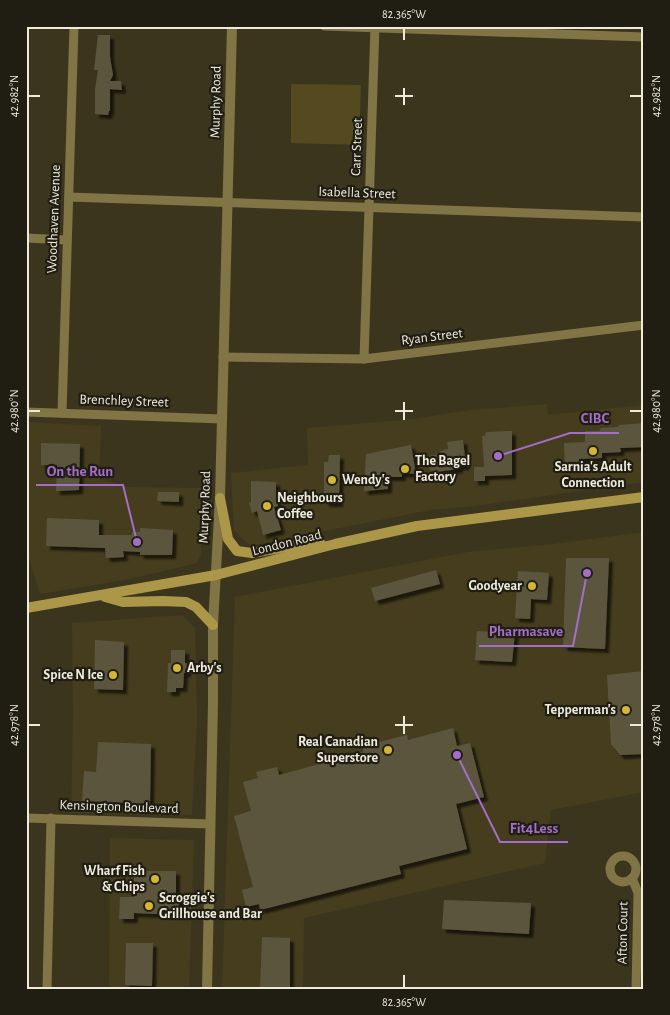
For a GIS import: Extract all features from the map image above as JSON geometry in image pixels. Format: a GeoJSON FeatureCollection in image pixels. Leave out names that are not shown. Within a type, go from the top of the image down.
{"type":"FeatureCollection","features":[{"type":"Feature","properties":{"kind":"main road"},"geometry":{"type":"LineString","coordinates":[[220,498],[228,539],[234,548],[240,552],[252,553],[304,544],[334,544]]}},
{"type":"Feature","properties":{"kind":"main road","name":"London Road"},"geometry":{"type":"LineString","coordinates":[[26,608],[216,575],[334,544],[448,521],[644,498]]}},
{"type":"Feature","properties":{"kind":"main road"},"geometry":{"type":"LineString","coordinates":[[102,596],[123,602],[163,600],[186,602],[196,607],[213,625]]}},
{"type":"Feature","properties":{"kind":"street","name":"Woodhaven Avenue"},"geometry":{"type":"LineString","coordinates":[[62,413],[74,26]]}},
{"type":"Feature","properties":{"kind":"street","name":"Murphy Road"},"geometry":{"type":"LineString","coordinates":[[207,989],[213,625],[220,498],[222,358],[232,26]]}},
{"type":"Feature","properties":{"kind":"street"},"geometry":{"type":"LineString","coordinates":[[324,26],[644,37]]}},
{"type":"Feature","properties":{"kind":"street","name":"Carr Street"},"geometry":{"type":"LineString","coordinates":[[364,359],[375,27]]}},
{"type":"Feature","properties":{"kind":"street","name":"Isabella Street"},"geometry":{"type":"LineString","coordinates":[[69,197],[644,217]]}},
{"type":"Feature","properties":{"kind":"street"},"geometry":{"type":"LineString","coordinates":[[26,238],[67,240]]}},
{"type":"Feature","properties":{"kind":"street","name":"Ryan Street"},"geometry":{"type":"LineString","coordinates":[[222,358],[364,359],[644,325]]}},
{"type":"Feature","properties":{"kind":"street","name":"Brenchley Street"},"geometry":{"type":"LineString","coordinates":[[26,412],[222,419]]}},
{"type":"Feature","properties":{"kind":"street","name":"Kensington Boulevard"},"geometry":{"type":"LineString","coordinates":[[26,818],[210,824]]}},
{"type":"Feature","properties":{"kind":"street"},"geometry":{"type":"LineString","coordinates":[[47,989],[51,818]]}},
{"type":"Feature","properties":{"kind":"street","name":"Afton Court"},"geometry":{"type":"LineString","coordinates":[[632,878],[638,892],[636,989]]}},
{"type":"Feature","properties":{"kind":"shaded area"},"geometry":{"type":"Polygon","coordinates":[[[291,84],[361,85],[359,145],[291,143],[291,84]]]}},
{"type":"Feature","properties":{"kind":"shaded area"},"geometry":{"type":"Polygon","coordinates":[[[547,404],[548,415],[644,405],[644,482],[467,507],[430,510],[250,546],[234,530],[231,473],[308,465],[307,428],[414,419],[470,410],[547,404]]]}},
{"type":"Feature","properties":{"kind":"shaded area"},"geometry":{"type":"Polygon","coordinates":[[[26,422],[101,426],[99,479],[129,487],[203,488],[201,554],[197,563],[130,579],[40,594],[26,550],[26,422]]]}},
{"type":"Feature","properties":{"kind":"shaded area"},"geometry":{"type":"Polygon","coordinates":[[[644,532],[644,792],[551,810],[545,863],[304,918],[303,989],[222,989],[235,597],[468,552],[553,544],[644,532]]]}},
{"type":"Feature","properties":{"kind":"shaded area"},"geometry":{"type":"Polygon","coordinates":[[[182,615],[195,628],[197,719],[192,815],[71,813],[72,623],[182,615]]]}},
{"type":"Feature","properties":{"kind":"shaded area"},"geometry":{"type":"Polygon","coordinates":[[[110,838],[194,840],[189,989],[109,989],[110,838]]]}},
{"type":"Feature","properties":{"kind":"building"},"geometry":{"type":"Polygon","coordinates":[[[98,35],[110,35],[110,57],[113,75],[110,81],[121,81],[122,90],[110,89],[110,111],[108,115],[95,114],[95,89],[98,70],[94,70],[98,35]]]}},
{"type":"Feature","properties":{"kind":"building"},"geometry":{"type":"Polygon","coordinates":[[[644,423],[644,447],[620,448],[621,452],[602,453],[602,458],[579,459],[579,465],[565,466],[564,443],[585,442],[585,431],[599,431],[601,428],[644,423]]]}},
{"type":"Feature","properties":{"kind":"building"},"geometry":{"type":"Polygon","coordinates":[[[512,431],[512,475],[485,476],[485,481],[474,481],[474,467],[484,467],[482,436],[485,436],[486,432],[512,431]]]}},
{"type":"Feature","properties":{"kind":"building"},"geometry":{"type":"Polygon","coordinates":[[[463,440],[466,466],[459,466],[459,469],[436,472],[430,470],[428,456],[441,454],[440,451],[448,449],[447,442],[463,440]]]}},
{"type":"Feature","properties":{"kind":"building"},"geometry":{"type":"Polygon","coordinates":[[[41,443],[80,444],[79,490],[56,491],[57,465],[41,465],[41,443]]]}},
{"type":"Feature","properties":{"kind":"building"},"geometry":{"type":"Polygon","coordinates":[[[411,445],[416,474],[402,473],[402,477],[388,477],[388,489],[364,491],[366,454],[411,445]]]}},
{"type":"Feature","properties":{"kind":"building","name":"Wendy's"},"geometry":{"type":"Polygon","coordinates":[[[329,455],[340,455],[339,503],[326,503],[324,498],[324,462],[328,462],[329,455]]]}},
{"type":"Feature","properties":{"kind":"building"},"geometry":{"type":"Polygon","coordinates":[[[251,481],[276,482],[278,506],[274,507],[281,530],[263,535],[257,511],[252,513],[249,503],[251,502],[251,481]]]}},
{"type":"Feature","properties":{"kind":"building"},"geometry":{"type":"Polygon","coordinates":[[[158,492],[179,492],[179,502],[157,501],[158,492]]]}},
{"type":"Feature","properties":{"kind":"building"},"geometry":{"type":"Polygon","coordinates":[[[47,518],[99,520],[99,535],[132,535],[132,532],[140,532],[140,528],[173,530],[172,555],[140,555],[140,552],[123,551],[124,557],[106,558],[105,548],[46,546],[47,518]]]}},
{"type":"Feature","properties":{"kind":"building"},"geometry":{"type":"Polygon","coordinates":[[[566,558],[609,558],[605,649],[563,647],[566,558]]]}},
{"type":"Feature","properties":{"kind":"building"},"geometry":{"type":"Polygon","coordinates":[[[436,570],[440,584],[375,601],[371,588],[436,570]]]}},
{"type":"Feature","properties":{"kind":"building","name":"Goodyear"},"geometry":{"type":"Polygon","coordinates":[[[518,571],[549,573],[547,600],[531,599],[530,619],[515,618],[518,571]]]}},
{"type":"Feature","properties":{"kind":"building"},"geometry":{"type":"Polygon","coordinates":[[[477,631],[515,633],[512,662],[475,660],[477,631]]]}},
{"type":"Feature","properties":{"kind":"building"},"geometry":{"type":"Polygon","coordinates":[[[95,640],[124,642],[123,690],[94,689],[95,640]]]}},
{"type":"Feature","properties":{"kind":"building","name":"Arby's"},"geometry":{"type":"Polygon","coordinates":[[[171,650],[185,650],[185,663],[187,663],[187,673],[184,673],[183,688],[176,688],[176,692],[167,692],[168,663],[171,663],[171,650]]]}},
{"type":"Feature","properties":{"kind":"building","name":"Tepperman's"},"geometry":{"type":"Polygon","coordinates":[[[644,671],[644,754],[620,755],[611,744],[607,675],[644,671]]]}},
{"type":"Feature","properties":{"kind":"building"},"geometry":{"type":"Polygon","coordinates":[[[453,728],[457,746],[470,743],[484,797],[456,804],[467,849],[399,866],[401,874],[260,910],[259,904],[246,907],[242,890],[253,887],[234,816],[251,811],[243,782],[258,778],[256,772],[277,767],[279,775],[363,752],[363,746],[407,735],[408,740],[453,728]]]}},
{"type":"Feature","properties":{"kind":"building"},"geometry":{"type":"Polygon","coordinates":[[[98,742],[151,744],[150,804],[82,801],[84,771],[96,772],[98,742]]]}},
{"type":"Feature","properties":{"kind":"building"},"geometry":{"type":"Polygon","coordinates":[[[134,871],[176,871],[176,898],[179,899],[179,915],[134,913],[134,919],[119,919],[120,897],[134,897],[134,871]]]}},
{"type":"Feature","properties":{"kind":"building"},"geometry":{"type":"Polygon","coordinates":[[[444,900],[531,903],[529,934],[442,929],[444,900]]]}},
{"type":"Feature","properties":{"kind":"building"},"geometry":{"type":"Polygon","coordinates":[[[262,937],[290,938],[290,989],[260,989],[262,937]]]}},
{"type":"Feature","properties":{"kind":"building"},"geometry":{"type":"Polygon","coordinates":[[[126,943],[153,943],[152,986],[125,985],[126,943]]]}},
{"type":"Feature","properties":{"kind":"place","name":"Sarnia's Adult Connection"},"geometry":{"type":"Point","coordinates":[593,451]}},
{"type":"Feature","properties":{"kind":"place","name":"CIBC"},"geometry":{"type":"Point","coordinates":[498,456]}},
{"type":"Feature","properties":{"kind":"place","name":"The Bagel Factory"},"geometry":{"type":"Point","coordinates":[405,469]}},
{"type":"Feature","properties":{"kind":"place","name":"Wendy's"},"geometry":{"type":"Point","coordinates":[332,480]}},
{"type":"Feature","properties":{"kind":"place","name":"Neighbours Coffee"},"geometry":{"type":"Point","coordinates":[267,506]}},
{"type":"Feature","properties":{"kind":"place","name":"On the Run"},"geometry":{"type":"Point","coordinates":[137,542]}},
{"type":"Feature","properties":{"kind":"place","name":"Pharmasave"},"geometry":{"type":"Point","coordinates":[587,573]}},
{"type":"Feature","properties":{"kind":"place","name":"Goodyear"},"geometry":{"type":"Point","coordinates":[532,586]}},
{"type":"Feature","properties":{"kind":"place","name":"Arby's"},"geometry":{"type":"Point","coordinates":[177,668]}},
{"type":"Feature","properties":{"kind":"place","name":"Spice N Ice"},"geometry":{"type":"Point","coordinates":[113,675]}},
{"type":"Feature","properties":{"kind":"place","name":"Tepperman's"},"geometry":{"type":"Point","coordinates":[626,710]}},
{"type":"Feature","properties":{"kind":"place","name":"Real Canadian Superstore"},"geometry":{"type":"Point","coordinates":[388,750]}},
{"type":"Feature","properties":{"kind":"place","name":"Fit4Less"},"geometry":{"type":"Point","coordinates":[457,755]}},
{"type":"Feature","properties":{"kind":"place","name":"Wharf Fish & Chips"},"geometry":{"type":"Point","coordinates":[155,879]}},
{"type":"Feature","properties":{"kind":"place","name":"Scroggie's Grillhouse and Bar"},"geometry":{"type":"Point","coordinates":[149,906]}}]}
